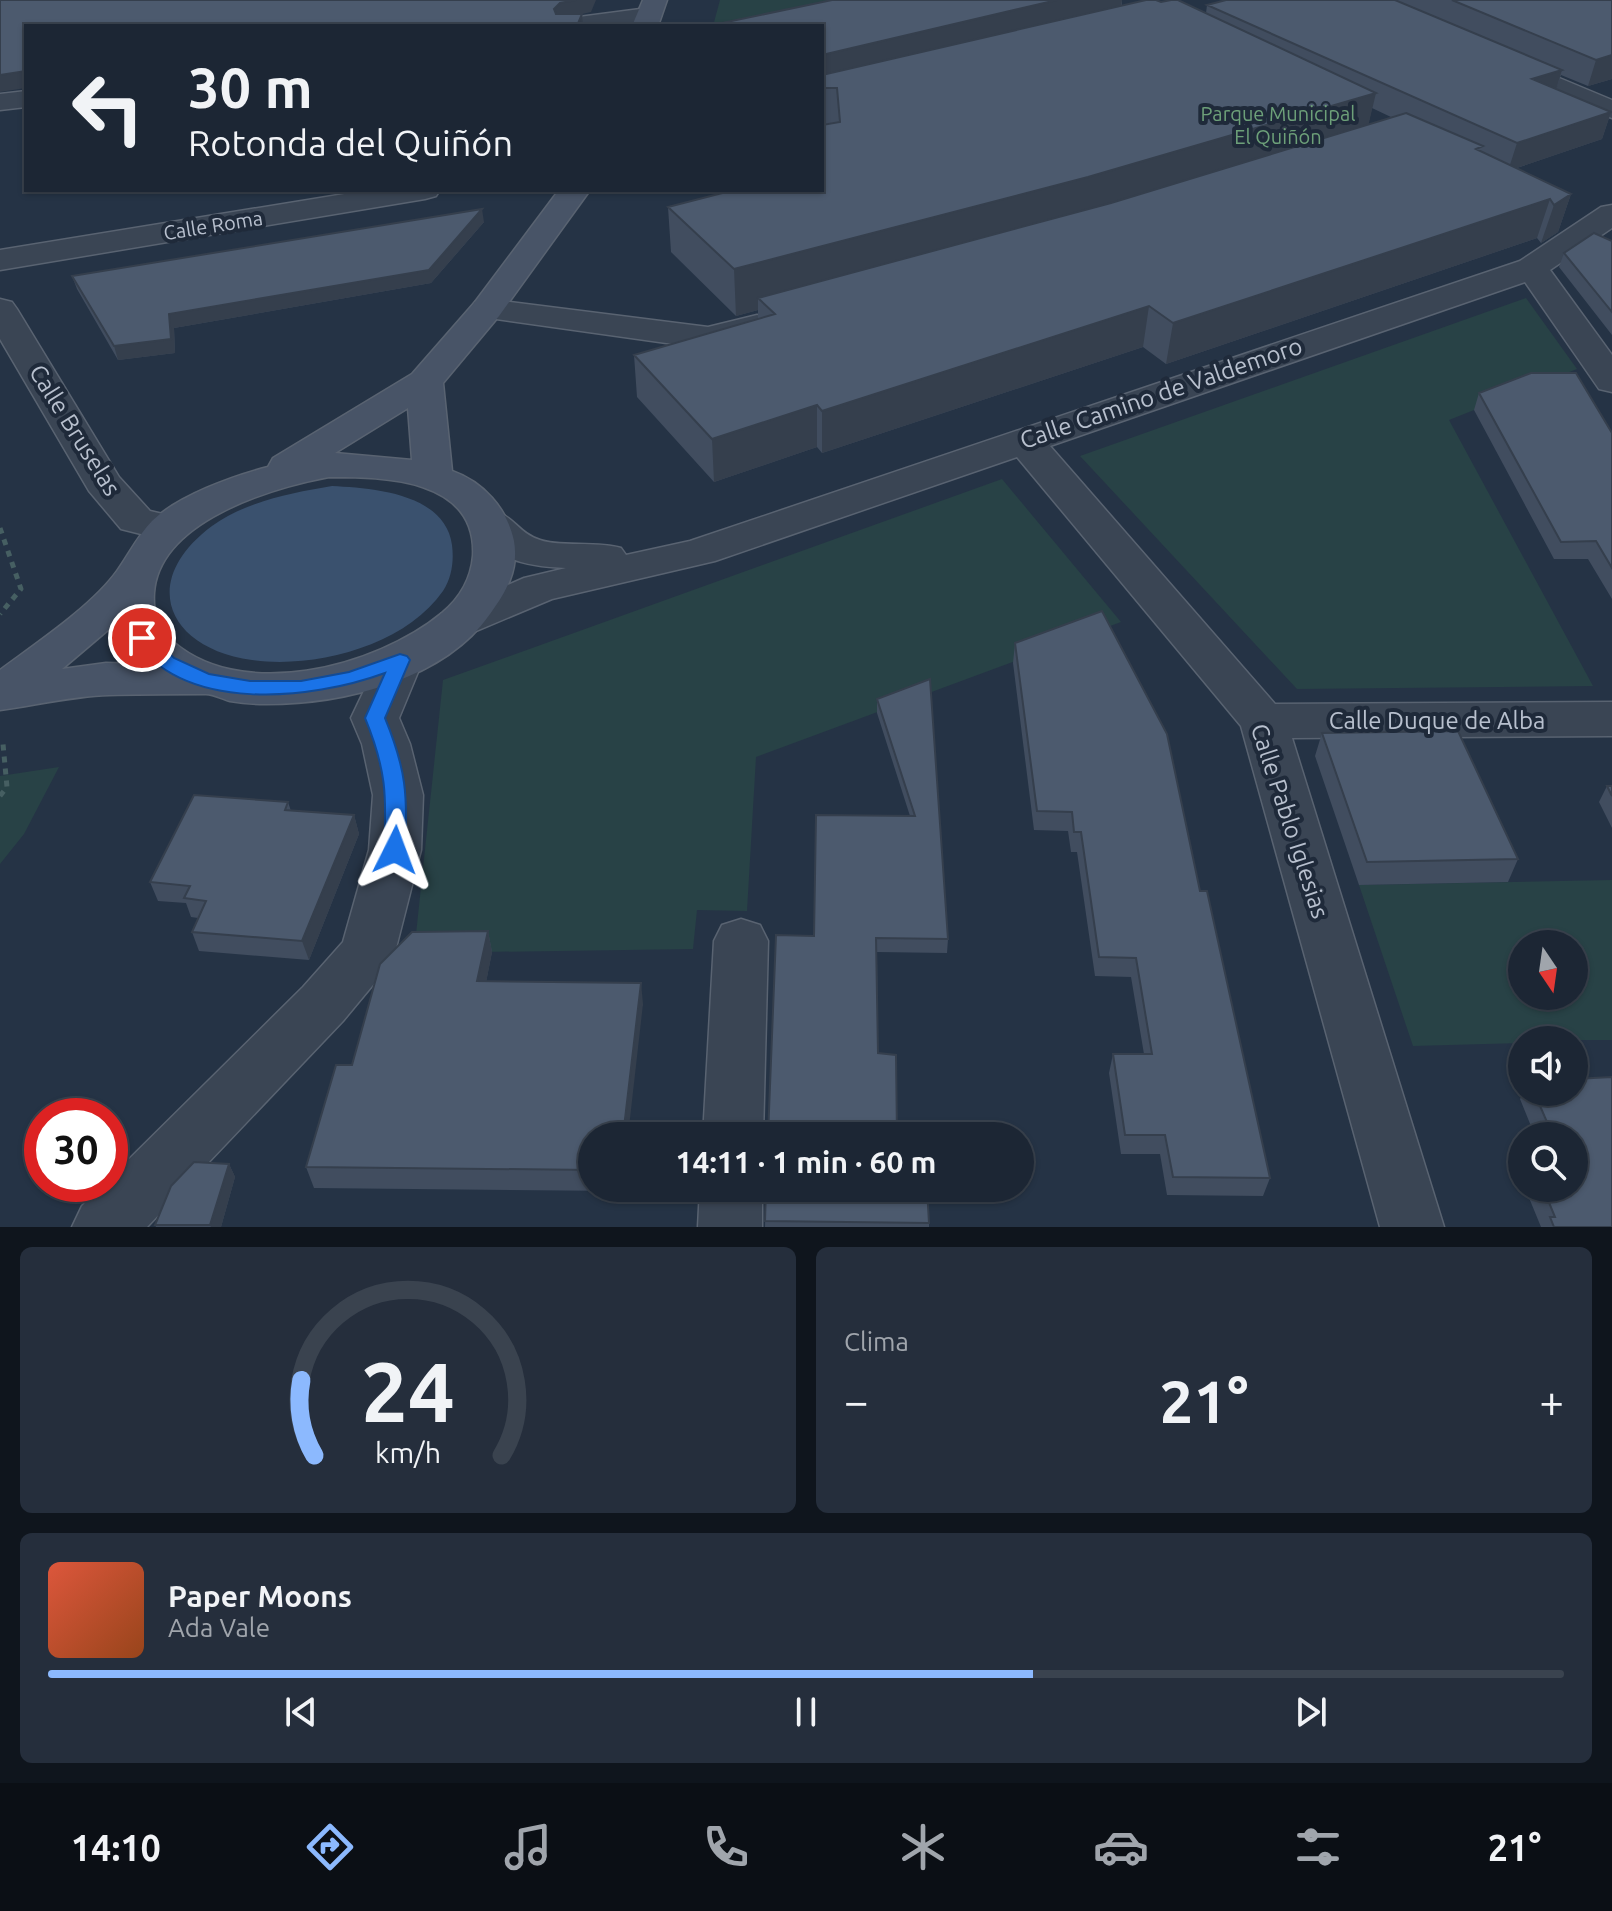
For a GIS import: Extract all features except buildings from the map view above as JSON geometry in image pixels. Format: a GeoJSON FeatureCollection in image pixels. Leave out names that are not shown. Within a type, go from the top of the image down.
{"type":"FeatureCollection","features":[{"type":"Feature","properties":{"kind":"main road"},"geometry":{"type":"LineString","coordinates":[[1,707],[134,579],[150,551],[169,528],[223,494],[272,475],[425,382],[487,309],[574,192]]}},
{"type":"Feature","properties":{"kind":"main road"},"geometry":{"type":"LineString","coordinates":[[425,382],[433,476]]}},
{"type":"Feature","properties":{"kind":"main road"},"geometry":{"type":"LineString","coordinates":[[1,707],[106,679],[205,680],[250,688],[301,688],[352,678],[400,660],[431,643],[457,624],[485,590],[496,555],[489,522],[467,496],[433,476],[384,465],[329,465],[272,475]]}},
{"type":"Feature","properties":{"kind":"main road"},"geometry":{"type":"LineString","coordinates":[[134,579],[131,609],[142,638],[167,663],[205,680]]}},
{"type":"Feature","properties":{"kind":"street"},"geometry":{"type":"LineString","coordinates":[[584,24],[649,14]]}},
{"type":"Feature","properties":{"kind":"street"},"geometry":{"type":"LineString","coordinates":[[1485,55],[1612,110]]}},
{"type":"Feature","properties":{"kind":"street"},"geometry":{"type":"LineString","coordinates":[[0,102],[24,99]]}},
{"type":"Feature","properties":{"kind":"street","name":"Calle Roma"},"geometry":{"type":"LineString","coordinates":[[0,260],[413,192]]}},
{"type":"Feature","properties":{"kind":"street","name":"Calle Camino de Valdemoro"},"geometry":{"type":"LineString","coordinates":[[457,624],[539,588],[700,552],[1023,439],[1532,268],[1593,217]]}},
{"type":"Feature","properties":{"kind":"street"},"geometry":{"type":"LineString","coordinates":[[1532,268],[1612,381]]}},
{"type":"Feature","properties":{"kind":"street","name":"Calle Bruselas"},"geometry":{"type":"LineString","coordinates":[[0,309],[103,483],[136,520],[169,528]]}},
{"type":"Feature","properties":{"kind":"street"},"geometry":{"type":"LineString","coordinates":[[487,309],[709,338],[786,317]]}},
{"type":"Feature","properties":{"kind":"street","name":"Calle Pablo Iglesias"},"geometry":{"type":"LineString","coordinates":[[1023,439],[1263,721],[1412,1227]]}},
{"type":"Feature","properties":{"kind":"street","name":"Calle Camino de Valdemoro"},"geometry":{"type":"LineString","coordinates":[[489,522],[529,553],[592,558],[700,552]]}},
{"type":"Feature","properties":{"kind":"street"},"geometry":{"type":"LineString","coordinates":[[104,1227],[323,1004],[368,952],[395,850],[398,795],[386,744],[375,718],[400,660]]}},
{"type":"Feature","properties":{"kind":"street","name":"Calle Duque de Alba"},"geometry":{"type":"LineString","coordinates":[[1263,721],[1612,719]]}},
{"type":"Feature","properties":{"kind":"street"},"geometry":{"type":"LineString","coordinates":[[734,1122],[741,941]]}},
{"type":"Feature","properties":{"kind":"street"},"geometry":{"type":"LineString","coordinates":[[730,1227],[731,1202]]}},
{"type":"Feature","properties":{"kind":"path"},"geometry":{"type":"LineString","coordinates":[[0,528],[21,589],[0,614]]}},
{"type":"Feature","properties":{"kind":"path"},"geometry":{"type":"LineString","coordinates":[[0,796],[7,787],[1,707]]}},
{"type":"Feature","properties":{"kind":"green space"},"geometry":{"type":"Polygon","coordinates":[[[720,0],[869,0],[755,24],[714,24],[720,0]]]}},
{"type":"Feature","properties":{"kind":"green space"},"geometry":{"type":"Polygon","coordinates":[[[1526,298],[1577,369],[1449,420],[1593,686],[1297,689],[1080,456],[1526,298]]]}},
{"type":"Feature","properties":{"kind":"green space"},"geometry":{"type":"Polygon","coordinates":[[[1002,479],[1121,622],[756,757],[747,911],[697,910],[693,949],[414,953],[443,680],[1002,479]]]}},
{"type":"Feature","properties":{"kind":"green space"},"geometry":{"type":"Polygon","coordinates":[[[59,767],[24,834],[0,864],[0,776],[59,767]]]}},
{"type":"Feature","properties":{"kind":"green space"},"geometry":{"type":"Polygon","coordinates":[[[1612,880],[1612,1040],[1588,1040],[1588,1026],[1508,1026],[1508,1043],[1413,1046],[1359,885],[1612,880]]]}},
{"type":"Feature","properties":{"kind":"water"},"geometry":{"type":"Polygon","coordinates":[[[332,486],[386,492],[422,504],[436,514],[446,528],[452,545],[452,563],[446,586],[426,610],[406,626],[356,650],[303,661],[252,660],[223,653],[199,642],[182,627],[172,609],[170,589],[175,568],[189,547],[212,526],[240,510],[285,495],[332,486]]]}},
{"type":"Feature","properties":{"kind":"route"},"geometry":{"type":"LineString","coordinates":[[142,638],[167,663],[205,680],[250,688],[301,688],[352,678],[400,660],[375,718],[386,744],[398,795],[395,850]]}},
{"type":"Feature","properties":{"kind":"park label","name":"Parque Municipal El Quiñón"},"geometry":{"type":"Point","coordinates":[1278,124]}}]}
